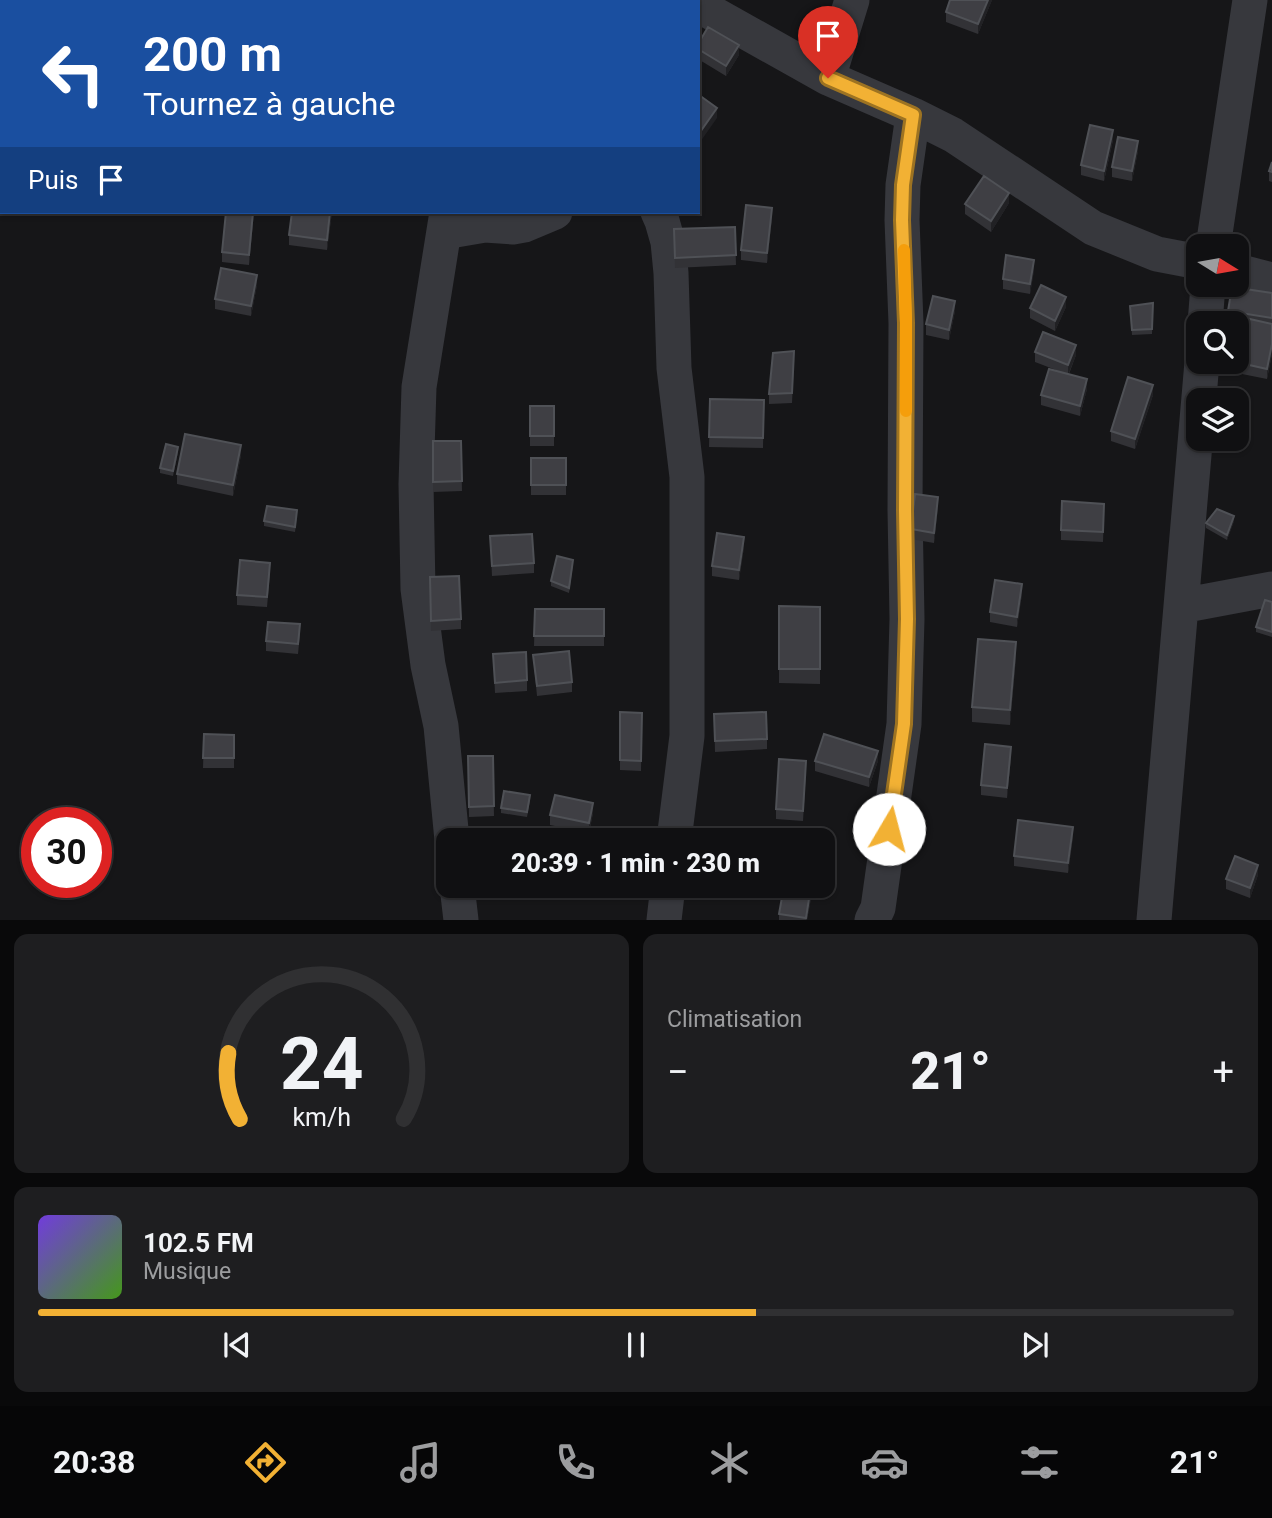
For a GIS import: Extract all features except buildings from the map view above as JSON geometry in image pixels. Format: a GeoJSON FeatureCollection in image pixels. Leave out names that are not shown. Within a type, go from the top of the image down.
{"type":"FeatureCollection","features":[{"type":"Feature","properties":{"kind":"street"},"geometry":{"type":"LineString","coordinates":[[828,78],[852,0]]}},
{"type":"Feature","properties":{"kind":"street"},"geometry":{"type":"LineString","coordinates":[[1215,234],[1250,0]]}},
{"type":"Feature","properties":{"kind":"street"},"geometry":{"type":"LineString","coordinates":[[700,6],[828,78],[953,135],[1093,228],[1157,254],[1186,260]]}},
{"type":"Feature","properties":{"kind":"street"},"geometry":{"type":"LineString","coordinates":[[878,916],[904,724],[907,619],[906,323],[902,220],[903,185],[913,115]]}},
{"type":"Feature","properties":{"kind":"street"},"geometry":{"type":"LineString","coordinates":[[451,828],[441,726],[428,664],[418,589],[416,484],[419,387],[446,222],[513,227],[550,214]]}},
{"type":"Feature","properties":{"kind":"street"},"geometry":{"type":"LineString","coordinates":[[659,214],[668,242],[674,368],[687,477],[687,736],[676,828]]}},
{"type":"Feature","properties":{"kind":"street"},"geometry":{"type":"LineString","coordinates":[[1250,274],[1272,280]]}},
{"type":"Feature","properties":{"kind":"street"},"geometry":{"type":"LineString","coordinates":[[1154,919],[1201,374]]}},
{"type":"Feature","properties":{"kind":"street"},"geometry":{"type":"LineString","coordinates":[[1181,606],[1272,589]]}},
{"type":"Feature","properties":{"kind":"street"},"geometry":{"type":"LineString","coordinates":[[458,898],[461,919]]}},
{"type":"Feature","properties":{"kind":"street"},"geometry":{"type":"LineString","coordinates":[[664,919],[667,898]]}},
{"type":"Feature","properties":{"kind":"slow traffic"},"geometry":{"type":"LineString","coordinates":[[904,250],[906,411]]}},
{"type":"Feature","properties":{"kind":"route"},"geometry":{"type":"LineString","coordinates":[[828,78],[913,115],[903,185],[902,220],[906,323],[907,619],[904,724],[889,829]]}}]}
